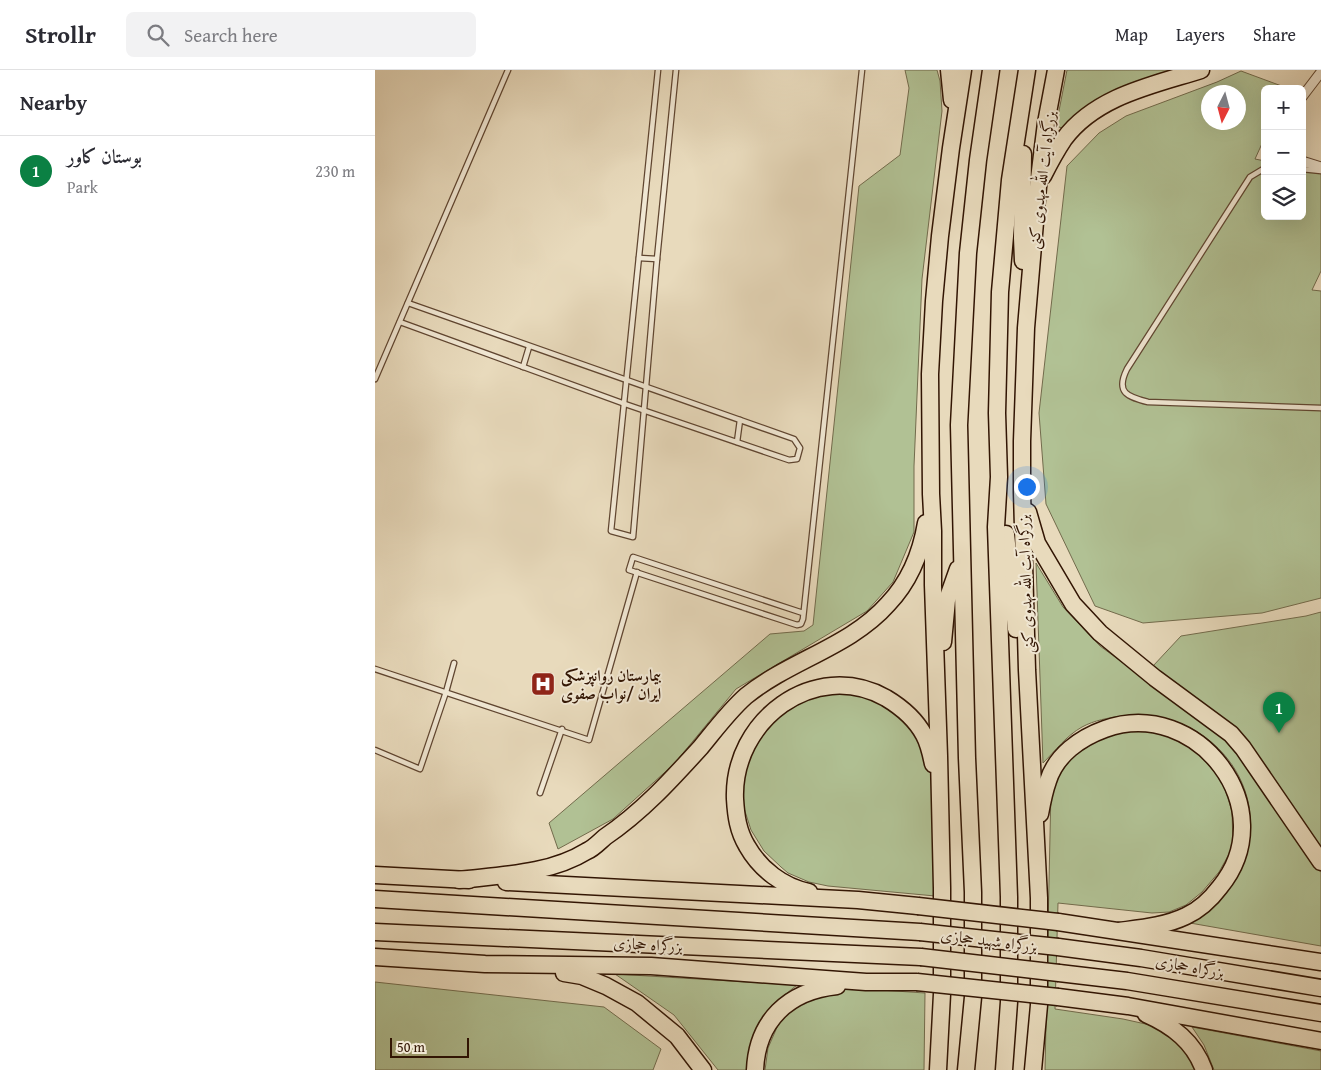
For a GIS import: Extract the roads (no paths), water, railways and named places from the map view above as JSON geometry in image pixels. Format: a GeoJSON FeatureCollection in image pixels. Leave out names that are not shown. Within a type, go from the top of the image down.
{"type":"FeatureCollection","features":[{"type":"Feature","properties":{"kind":"highway"},"geometry":{"type":"LineString","coordinates":[[966,1070],[973,998],[973,892],[961,560],[959,425],[968,253],[978,160],[991,70]]}},
{"type":"Feature","properties":{"kind":"highway","name":"بزرگراه آیت الله مهدوی کنی"},"geometry":{"type":"LineString","coordinates":[[1004,1070],[1009,1002],[1009,897],[996,527],[999,477],[997,413],[1000,292],[1011,180],[1027,70]]}},
{"type":"Feature","properties":{"kind":"highway","name":"بزرگراه آیت الله مهدوی کنی"},"geometry":{"type":"LineString","coordinates":[[1034,1070],[1039,995],[1039,898],[1027,670],[1022,492],[1027,308],[1038,188],[1046,123],[1056,70]]}},
{"type":"Feature","properties":{"kind":"highway"},"geometry":{"type":"LineString","coordinates":[[1038,188],[1064,139],[1078,123],[1110,102],[1133,92],[1201,70]]}},
{"type":"Feature","properties":{"kind":"highway"},"geometry":{"type":"LineString","coordinates":[[938,1068],[942,994],[930,374],[940,236],[951,148],[952,91],[960,72]]}},
{"type":"Feature","properties":{"kind":"highway"},"geometry":{"type":"LineString","coordinates":[[1023,100],[1021,238],[1027,308]]}},
{"type":"Feature","properties":{"kind":"highway"},"geometry":{"type":"LineString","coordinates":[[999,477],[1003,497],[1017,636],[1027,670]]}},
{"type":"Feature","properties":{"kind":"highway"},"geometry":{"type":"LineString","coordinates":[[1022,492],[1037,543],[1073,604],[1100,633],[1155,678],[1231,734],[1321,862]]}},
{"type":"Feature","properties":{"kind":"highway"},"geometry":{"type":"LineString","coordinates":[[459,880],[533,870],[563,862],[587,851],[624,825],[649,803],[746,696],[859,630],[887,606],[899,593],[914,564],[923,538],[931,494]]}},
{"type":"Feature","properties":{"kind":"highway"},"geometry":{"type":"LineString","coordinates":[[937,696],[947,600],[961,560]]}},
{"type":"Feature","properties":{"kind":"highway"},"geometry":{"type":"LineString","coordinates":[[858,900],[796,888],[780,881],[763,868],[753,856],[738,826],[735,785],[740,760],[756,731],[768,716],[792,697],[825,687],[842,686],[862,689],[893,702],[919,726],[927,742],[939,781]]}},
{"type":"Feature","properties":{"kind":"highway"},"geometry":{"type":"LineString","coordinates":[[1036,834],[1048,780],[1056,764],[1067,751],[1096,732],[1134,723],[1152,724],[1181,732],[1199,743],[1225,770],[1234,789],[1239,806],[1241,826],[1240,845],[1225,881],[1201,907],[1187,916],[1173,922],[1119,931]]}},
{"type":"Feature","properties":{"kind":"highway"},"geometry":{"type":"LineString","coordinates":[[375,875],[858,900],[1058,922],[1321,962]]}},
{"type":"Feature","properties":{"kind":"highway","name":"بزرگراه حجازی"},"geometry":{"type":"LineString","coordinates":[[375,899],[920,932]]}},
{"type":"Feature","properties":{"kind":"highway","name":"بزرگراه حجازی"},"geometry":{"type":"LineString","coordinates":[[375,932],[921,957]]}},
{"type":"Feature","properties":{"kind":"highway","name":"بزرگراه شهید حجازی"},"geometry":{"type":"LineString","coordinates":[[920,932],[1058,948]]}},
{"type":"Feature","properties":{"kind":"highway","name":"بزرگراه حجازی"},"geometry":{"type":"LineString","coordinates":[[1058,948],[1141,958],[1321,988]]}},
{"type":"Feature","properties":{"kind":"highway"},"geometry":{"type":"LineString","coordinates":[[375,957],[485,964],[651,966],[867,982],[917,982],[1128,1006],[1321,1040]]}},
{"type":"Feature","properties":{"kind":"highway","name":"بزرگراه شهید حجازی"},"geometry":{"type":"LineString","coordinates":[[921,957],[1059,972]]}},
{"type":"Feature","properties":{"kind":"highway"},"geometry":{"type":"LineString","coordinates":[[485,964],[537,973],[564,972],[582,976],[605,986],[637,1003],[677,1036],[703,1070]]}},
{"type":"Feature","properties":{"kind":"highway","name":"بزرگراه حجازی"},"geometry":{"type":"LineString","coordinates":[[1059,972],[1127,981],[1321,1013]]}},
{"type":"Feature","properties":{"kind":"highway"},"geometry":{"type":"LineString","coordinates":[[755,1070],[758,1046],[764,1030],[779,1009],[801,995],[825,987],[867,982]]}},
{"type":"Feature","properties":{"kind":"highway"},"geometry":{"type":"LineString","coordinates":[[1128,1006],[1158,1020],[1186,1038],[1204,1070]]}},
{"type":"Feature","properties":{"kind":"street"},"geometry":{"type":"LineString","coordinates":[[1306,92],[1321,72]]}},
{"type":"Feature","properties":{"kind":"street"},"geometry":{"type":"LineString","coordinates":[[1306,163],[1321,169]]}},
{"type":"Feature","properties":{"kind":"lane"},"geometry":{"type":"LineString","coordinates":[[375,379],[508,70]]}},
{"type":"Feature","properties":{"kind":"lane"},"geometry":{"type":"LineString","coordinates":[[658,70],[611,531],[633,537],[657,259],[677,70]]}},
{"type":"Feature","properties":{"kind":"lane"},"geometry":{"type":"LineString","coordinates":[[803,613],[633,557],[629,570],[797,625],[801,624],[803,619],[862,70]]}},
{"type":"Feature","properties":{"kind":"lane"},"geometry":{"type":"LineString","coordinates":[[1306,169],[1321,169]]}},
{"type":"Feature","properties":{"kind":"lane"},"geometry":{"type":"LineString","coordinates":[[1261,170],[1250,177],[1127,369],[1121,385],[1131,398],[1148,402],[1321,408]]}},
{"type":"Feature","properties":{"kind":"lane"},"geometry":{"type":"LineString","coordinates":[[639,258],[657,259]]}},
{"type":"Feature","properties":{"kind":"lane"},"geometry":{"type":"LineString","coordinates":[[400,322],[625,404],[789,460],[797,459],[800,448],[794,440],[407,303]]}},
{"type":"Feature","properties":{"kind":"lane"},"geometry":{"type":"LineString","coordinates":[[523,367],[529,347]]}},
{"type":"Feature","properties":{"kind":"lane"},"geometry":{"type":"LineString","coordinates":[[737,442],[740,420]]}},
{"type":"Feature","properties":{"kind":"lane"},"geometry":{"type":"LineString","coordinates":[[375,669],[562,729],[589,740],[637,572]]}},
{"type":"Feature","properties":{"kind":"lane"},"geometry":{"type":"LineString","coordinates":[[753,610],[755,598]]}},
{"type":"Feature","properties":{"kind":"lane"},"geometry":{"type":"LineString","coordinates":[[375,750],[420,769],[446,692],[453,663]]}},
{"type":"Feature","properties":{"kind":"lane"},"geometry":{"type":"LineString","coordinates":[[540,793],[562,729]]}},
{"type":"Feature","properties":{"kind":"place","name":"بیمارستان روانپزشکی ایران /نواب صفوی"},"geometry":{"type":"Point","coordinates":[543,684]}},
{"type":"Feature","properties":{"kind":"place","name":"بوستان کاور"},"geometry":{"type":"Point","coordinates":[1279,733]}}]}
